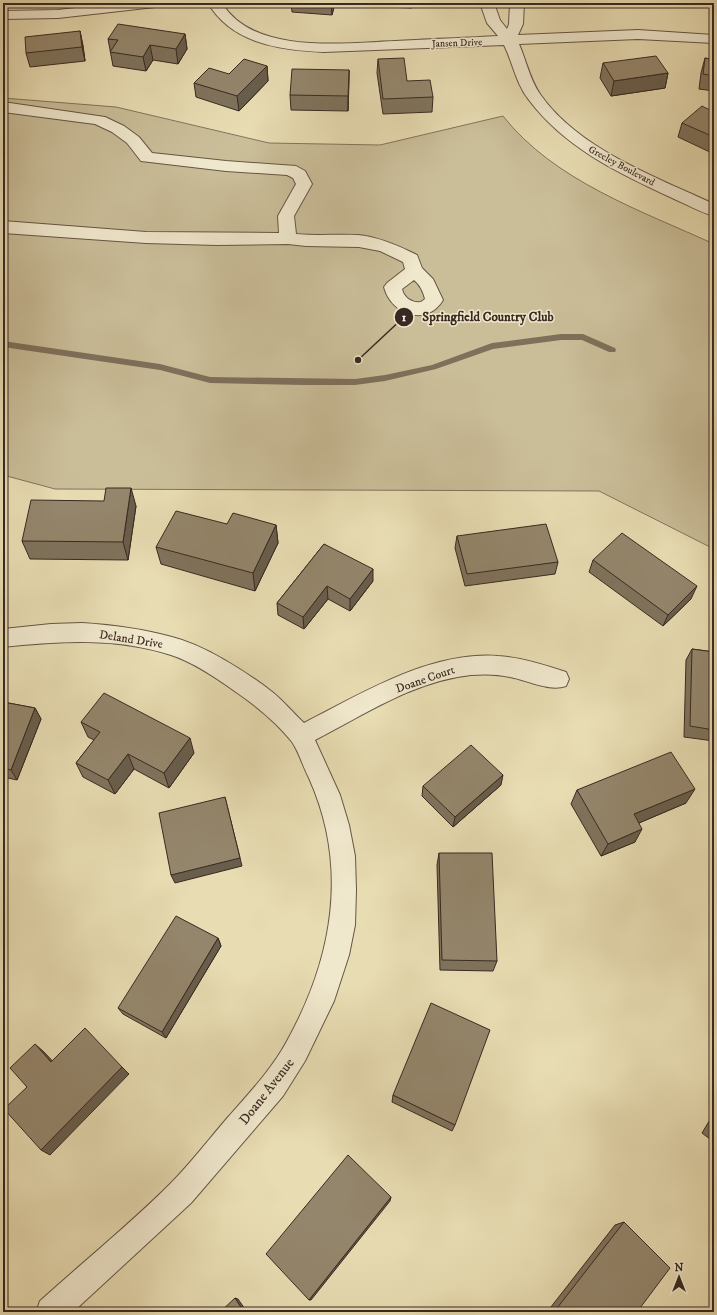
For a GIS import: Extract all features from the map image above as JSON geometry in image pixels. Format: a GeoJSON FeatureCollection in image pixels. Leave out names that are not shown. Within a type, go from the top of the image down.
{"type":"FeatureCollection","features":[{"type":"Feature","properties":{"kind":"street"},"geometry":{"type":"LineString","coordinates":[[3,15],[58,14],[155,3]]}},
{"type":"Feature","properties":{"kind":"street","name":"Jansen Drive"},"geometry":{"type":"LineString","coordinates":[[215,3],[225,17],[241,29],[264,39],[293,46],[324,48],[636,34],[714,39]]}},
{"type":"Feature","properties":{"kind":"street","name":"Greeley Boulevard"},"geometry":{"type":"LineString","coordinates":[[487,3],[495,25],[509,40],[534,96],[552,118],[569,134],[604,157],[714,211]]}},
{"type":"Feature","properties":{"kind":"street"},"geometry":{"type":"LineString","coordinates":[[509,40],[516,24],[517,3]]}},
{"type":"Feature","properties":{"kind":"street"},"geometry":{"type":"LineString","coordinates":[[3,107],[99,120],[118,129],[133,140],[147,157],[226,166],[290,170],[299,175],[304,184],[286,216],[288,238]]}},
{"type":"Feature","properties":{"kind":"street"},"geometry":{"type":"LineString","coordinates":[[3,227],[110,236],[174,238],[288,238],[324,242],[357,241],[381,245],[411,259],[414,271]]}},
{"type":"Feature","properties":{"kind":"street","name":"Deland Drive"},"geometry":{"type":"LineString","coordinates":[[3,638],[51,633],[82,632],[122,635],[173,646],[233,677],[264,699],[302,736]]}},
{"type":"Feature","properties":{"kind":"street","name":"Doane Court"},"geometry":{"type":"LineString","coordinates":[[302,736],[389,691],[426,676],[453,668],[496,665],[558,679]]}},
{"type":"Feature","properties":{"kind":"street","name":"Doane Avenue"},"geometry":{"type":"LineString","coordinates":[[51,1312],[181,1193],[263,1098],[296,1052],[325,992],[336,955],[342,925],[344,890],[342,856],[337,825],[328,795],[302,736]]}},
{"type":"Feature","properties":{"kind":"shaded area"},"geometry":{"type":"Polygon","coordinates":[[[3,98],[116,107],[269,143],[380,145],[503,116],[524,139],[547,159],[573,176],[629,206],[714,244],[714,549],[599,491],[55,489],[3,475],[3,98]]]}},
{"type":"Feature","properties":{"kind":"building"},"geometry":{"type":"Polygon","coordinates":[[[118,24],[185,34],[176,49],[150,45],[143,57],[110,52],[118,40],[108,39],[118,24]]]}},
{"type":"Feature","properties":{"kind":"building"},"geometry":{"type":"Polygon","coordinates":[[[80,31],[82,47],[26,53],[25,37],[80,31]]]}},
{"type":"Feature","properties":{"kind":"building"},"geometry":{"type":"Polygon","coordinates":[[[656,56],[668,73],[614,81],[603,63],[656,56]]]}},
{"type":"Feature","properties":{"kind":"building"},"geometry":{"type":"Polygon","coordinates":[[[404,58],[407,81],[430,80],[433,97],[383,99],[378,59],[404,58]]]}},
{"type":"Feature","properties":{"kind":"building"},"geometry":{"type":"Polygon","coordinates":[[[705,58],[714,60],[714,76],[703,74],[705,58]]]}},
{"type":"Feature","properties":{"kind":"building"},"geometry":{"type":"Polygon","coordinates":[[[244,59],[267,66],[237,96],[194,83],[209,68],[229,74],[244,59]]]}},
{"type":"Feature","properties":{"kind":"building"},"geometry":{"type":"Polygon","coordinates":[[[292,69],[349,70],[348,96],[290,95],[292,69]]]}},
{"type":"Feature","properties":{"kind":"building"},"geometry":{"type":"Polygon","coordinates":[[[702,106],[714,112],[714,137],[682,123],[702,106]]]}},
{"type":"Feature","properties":{"kind":"building"},"geometry":{"type":"Polygon","coordinates":[[[106,488],[131,488],[123,542],[22,541],[31,500],[104,501],[106,488]]]}},
{"type":"Feature","properties":{"kind":"building"},"geometry":{"type":"Polygon","coordinates":[[[176,511],[227,524],[233,513],[276,525],[253,573],[156,547],[176,511]]]}},
{"type":"Feature","properties":{"kind":"building"},"geometry":{"type":"Polygon","coordinates":[[[546,524],[558,562],[467,574],[457,536],[546,524]]]}},
{"type":"Feature","properties":{"kind":"building"},"geometry":{"type":"Polygon","coordinates":[[[622,533],[697,586],[668,615],[593,560],[622,533]]]}},
{"type":"Feature","properties":{"kind":"building"},"geometry":{"type":"Polygon","coordinates":[[[324,544],[373,569],[350,599],[327,586],[303,617],[277,603],[324,544]]]}},
{"type":"Feature","properties":{"kind":"building"},"geometry":{"type":"Polygon","coordinates":[[[692,649],[714,652],[714,730],[690,726],[692,649]]]}},
{"type":"Feature","properties":{"kind":"building"},"geometry":{"type":"Polygon","coordinates":[[[104,693],[190,738],[164,773],[128,754],[108,780],[76,763],[100,732],[81,722],[104,693]]]}},
{"type":"Feature","properties":{"kind":"building"},"geometry":{"type":"Polygon","coordinates":[[[3,702],[35,708],[11,770],[3,768],[3,702]]]}},
{"type":"Feature","properties":{"kind":"building"},"geometry":{"type":"Polygon","coordinates":[[[471,745],[503,775],[455,817],[423,786],[471,745]]]}},
{"type":"Feature","properties":{"kind":"building"},"geometry":{"type":"Polygon","coordinates":[[[671,752],[695,789],[634,814],[642,829],[608,844],[577,790],[671,752]]]}},
{"type":"Feature","properties":{"kind":"building"},"geometry":{"type":"Polygon","coordinates":[[[225,797],[240,858],[171,875],[159,813],[225,797]]]}},
{"type":"Feature","properties":{"kind":"building"},"geometry":{"type":"Polygon","coordinates":[[[439,853],[492,853],[497,961],[442,960],[439,853]]]}},
{"type":"Feature","properties":{"kind":"building"},"geometry":{"type":"Polygon","coordinates":[[[176,916],[218,938],[162,1032],[118,1008],[176,916]]]}},
{"type":"Feature","properties":{"kind":"building"},"geometry":{"type":"Polygon","coordinates":[[[431,1003],[490,1030],[455,1125],[393,1095],[431,1003]]]}},
{"type":"Feature","properties":{"kind":"building"},"geometry":{"type":"Polygon","coordinates":[[[85,1028],[122,1067],[41,1150],[4,1109],[27,1087],[10,1068],[35,1044],[51,1062],[85,1028]]]}},
{"type":"Feature","properties":{"kind":"building"},"geometry":{"type":"Polygon","coordinates":[[[714,1121],[714,1132],[709,1128],[714,1121]]]}},
{"type":"Feature","properties":{"kind":"building"},"geometry":{"type":"Polygon","coordinates":[[[348,1155],[391,1197],[309,1300],[266,1254],[348,1155]]]}},
{"type":"Feature","properties":{"kind":"building"},"geometry":{"type":"Polygon","coordinates":[[[624,1222],[670,1268],[637,1312],[554,1312],[624,1222]]]}},
{"type":"Feature","properties":{"kind":"building"},"geometry":{"type":"Polygon","coordinates":[[[235,1298],[244,1312],[220,1312],[235,1298]]]}},
{"type":"Feature","properties":{"kind":"waterway"},"geometry":{"type":"LineString","coordinates":[[3,344],[160,367],[210,380],[304,382],[355,382],[385,378],[433,367],[492,346],[561,337],[583,337],[612,350]]}},
{"type":"Feature","properties":{"kind":"place","name":"Springfield Country Club"},"geometry":{"type":"Point","coordinates":[358,360]}}]}
